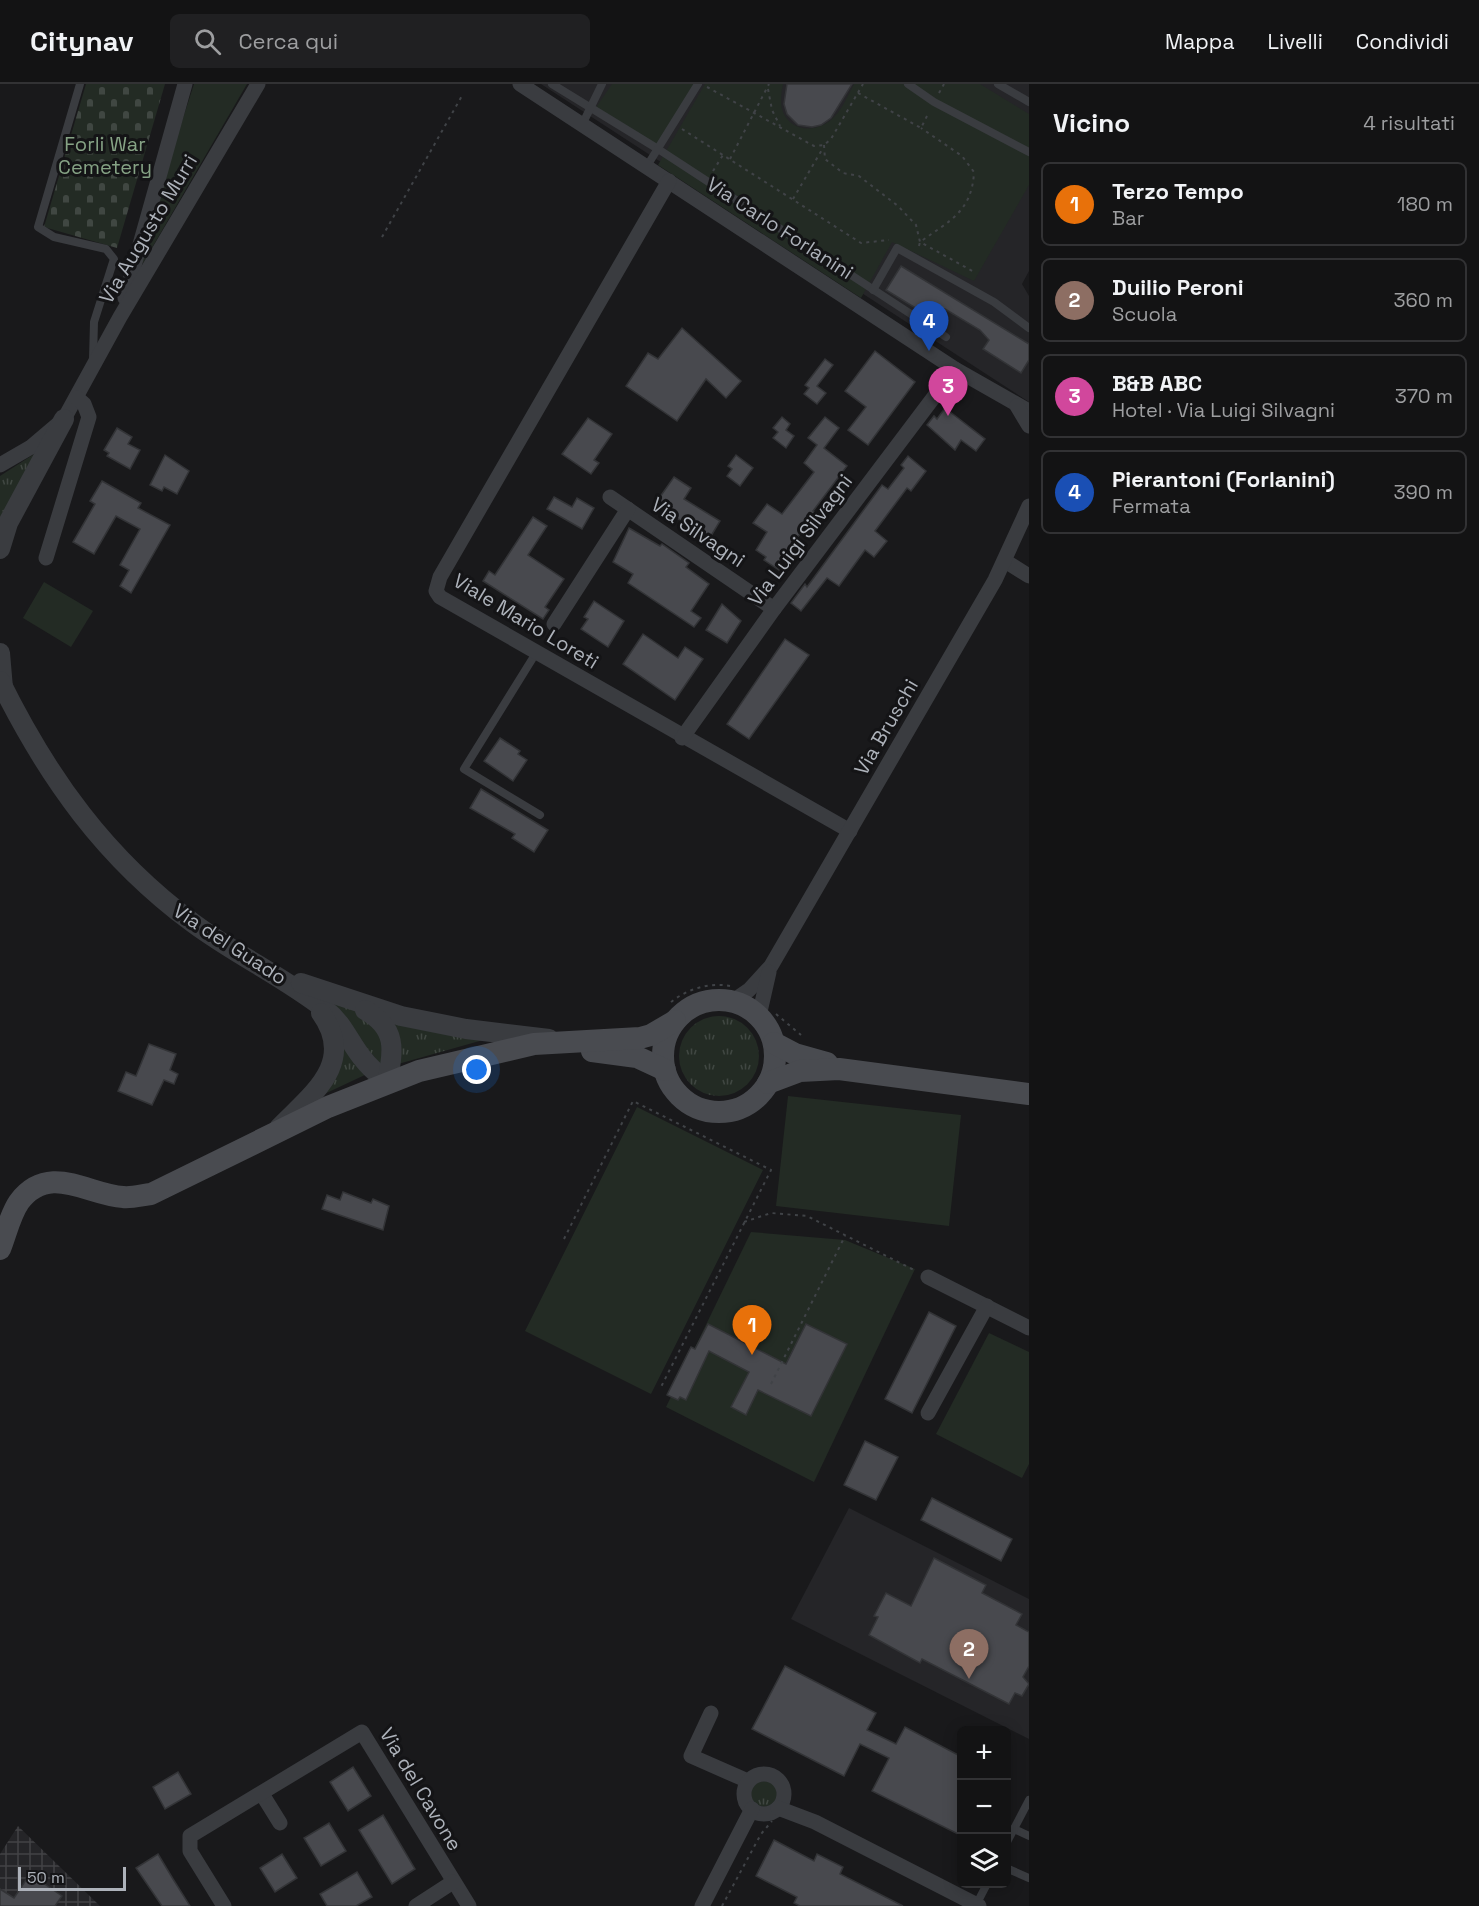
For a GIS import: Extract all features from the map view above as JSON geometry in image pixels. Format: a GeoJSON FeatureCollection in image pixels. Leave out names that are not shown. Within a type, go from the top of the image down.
{"type":"FeatureCollection","features":[{"type":"Feature","properties":{"kind":"main road"},"geometry":{"type":"LineString","coordinates":[[0,1249],[19,1202],[28,1193],[46,1184],[77,1183],[123,1197],[151,1194],[274,1133],[387,1082],[491,1054],[555,1040],[640,1038],[651,1035],[675,1021],[687,1010],[701,1002],[733,1001],[759,1016],[768,1028],[774,1042],[774,1070],[758,1096],[745,1106],[729,1111],[712,1111],[696,1107],[682,1098],[672,1085],[665,1070],[663,1053],[667,1036],[675,1021]]}},
{"type":"Feature","properties":{"kind":"main road"},"geometry":{"type":"LineString","coordinates":[[774,1042],[795,1054],[863,1071],[1029,1094]]}},
{"type":"Feature","properties":{"kind":"main road"},"geometry":{"type":"LineString","coordinates":[[491,1054],[555,1050],[618,1053],[638,1057],[665,1070]]}},
{"type":"Feature","properties":{"kind":"main road"},"geometry":{"type":"LineString","coordinates":[[768,1083],[800,1071],[863,1071]]}},
{"type":"Feature","properties":{"kind":"street"},"geometry":{"type":"LineString","coordinates":[[120,317],[185,84]]}},
{"type":"Feature","properties":{"kind":"street","name":"Via Augusto Murri"},"geometry":{"type":"LineString","coordinates":[[0,465],[31,447],[64,419],[120,317],[258,84]]}},
{"type":"Feature","properties":{"kind":"street","name":"Via Carlo Forlanini"},"geometry":{"type":"LineString","coordinates":[[520,84],[955,369],[1023,408]]}},
{"type":"Feature","properties":{"kind":"street","name":"Viale Mario Loreti"},"geometry":{"type":"LineString","coordinates":[[669,181],[436,584],[436,591],[440,597],[682,738],[850,831]]}},
{"type":"Feature","properties":{"kind":"street","name":"Via Luigi Silvagni"},"geometry":{"type":"LineString","coordinates":[[682,738],[774,609],[955,369]]}},
{"type":"Feature","properties":{"kind":"street"},"geometry":{"type":"LineString","coordinates":[[46,558],[89,417],[84,404],[77,398]]}},
{"type":"Feature","properties":{"kind":"street"},"geometry":{"type":"LineString","coordinates":[[1023,408],[1029,426]]}},
{"type":"Feature","properties":{"kind":"street"},"geometry":{"type":"LineString","coordinates":[[0,549],[8,523],[64,419]]}},
{"type":"Feature","properties":{"kind":"street","name":"Via Silvagni"},"geometry":{"type":"LineString","coordinates":[[610,497],[774,609]]}},
{"type":"Feature","properties":{"kind":"street","name":"Via Bruschi"},"geometry":{"type":"LineString","coordinates":[[733,1001],[749,990],[771,966],[1005,561],[1029,506]]}},
{"type":"Feature","properties":{"kind":"street","name":"Via Silvagni"},"geometry":{"type":"LineString","coordinates":[[554,624],[628,509]]}},
{"type":"Feature","properties":{"kind":"street"},"geometry":{"type":"LineString","coordinates":[[1005,561],[1029,576]]}},
{"type":"Feature","properties":{"kind":"street"},"geometry":{"type":"LineString","coordinates":[[0,652],[2,685]]}},
{"type":"Feature","properties":{"kind":"street","name":"Via del Guado"},"geometry":{"type":"LineString","coordinates":[[2,685],[27,736],[68,800],[112,851],[159,896],[195,924],[278,975],[328,1012],[348,1034],[363,1060],[387,1082]]}},
{"type":"Feature","properties":{"kind":"street","name":"Via Bruschi"},"geometry":{"type":"LineString","coordinates":[[759,1016],[771,966]]}},
{"type":"Feature","properties":{"kind":"street"},"geometry":{"type":"LineString","coordinates":[[278,975],[349,1000],[432,1023],[555,1040]]}},
{"type":"Feature","properties":{"kind":"street"},"geometry":{"type":"LineString","coordinates":[[274,1133],[321,1085],[332,1067],[335,1051],[332,1035],[324,1018],[308,997]]}},
{"type":"Feature","properties":{"kind":"street"},"geometry":{"type":"LineString","coordinates":[[349,1000],[381,1019],[391,1038],[392,1059],[387,1082]]}},
{"type":"Feature","properties":{"kind":"street"},"geometry":{"type":"LineString","coordinates":[[928,1277],[1029,1328]]}},
{"type":"Feature","properties":{"kind":"street"},"geometry":{"type":"LineString","coordinates":[[928,1413],[987,1306]]}},
{"type":"Feature","properties":{"kind":"street"},"geometry":{"type":"LineString","coordinates":[[711,1713],[691,1756],[748,1782]]}},
{"type":"Feature","properties":{"kind":"street","name":"Via del Cavone"},"geometry":{"type":"LineString","coordinates":[[224,1906],[190,1851],[188,1843],[190,1836],[362,1732],[469,1906]]}},
{"type":"Feature","properties":{"kind":"street"},"geometry":{"type":"LineString","coordinates":[[781,1815],[783,1790],[777,1779],[759,1774],[748,1782],[744,1793],[752,1809],[762,1814],[781,1815],[815,1822],[978,1905]]}},
{"type":"Feature","properties":{"kind":"street"},"geometry":{"type":"LineString","coordinates":[[262,1794],[280,1823]]}},
{"type":"Feature","properties":{"kind":"street"},"geometry":{"type":"LineString","coordinates":[[702,1906],[752,1809]]}},
{"type":"Feature","properties":{"kind":"street"},"geometry":{"type":"LineString","coordinates":[[416,1906],[453,1882]]}},
{"type":"Feature","properties":{"kind":"lane"},"geometry":{"type":"LineString","coordinates":[[80,84],[38,227],[42,232],[54,237],[106,249],[114,259],[94,322],[93,369]]}},
{"type":"Feature","properties":{"kind":"lane"},"geometry":{"type":"LineString","coordinates":[[552,84],[658,149],[946,337]]}},
{"type":"Feature","properties":{"kind":"lane"},"geometry":{"type":"LineString","coordinates":[[582,125],[602,84]]}},
{"type":"Feature","properties":{"kind":"lane"},"geometry":{"type":"LineString","coordinates":[[647,166],[700,84]]}},
{"type":"Feature","properties":{"kind":"lane"},"geometry":{"type":"LineString","coordinates":[[908,84],[934,102],[1029,152]]}},
{"type":"Feature","properties":{"kind":"lane"},"geometry":{"type":"LineString","coordinates":[[998,84],[1029,102]]}},
{"type":"Feature","properties":{"kind":"lane"},"geometry":{"type":"LineString","coordinates":[[873,290],[897,248],[994,302],[1029,327]]}},
{"type":"Feature","properties":{"kind":"lane"},"geometry":{"type":"LineString","coordinates":[[536,653],[464,769],[540,815]]}},
{"type":"Feature","properties":{"kind":"lane"},"geometry":{"type":"LineString","coordinates":[[1011,1835],[1029,1800]]}},
{"type":"Feature","properties":{"kind":"lane"},"geometry":{"type":"LineString","coordinates":[[1014,1829],[1029,1836]]}},
{"type":"Feature","properties":{"kind":"lane"},"geometry":{"type":"LineString","coordinates":[[1011,1870],[1029,1878]]}},
{"type":"Feature","properties":{"kind":"lane"},"geometry":{"type":"LineString","coordinates":[[978,1905],[985,1888]]}},
{"type":"Feature","properties":{"kind":"path"},"geometry":{"type":"LineString","coordinates":[[700,84],[814,146],[824,145]]}},
{"type":"Feature","properties":{"kind":"path"},"geometry":{"type":"LineString","coordinates":[[793,199],[863,84]]}},
{"type":"Feature","properties":{"kind":"path"},"geometry":{"type":"LineString","coordinates":[[921,128],[944,84]]}},
{"type":"Feature","properties":{"kind":"path"},"geometry":{"type":"LineString","coordinates":[[730,159],[769,85]]}},
{"type":"Feature","properties":{"kind":"path"},"geometry":{"type":"LineString","coordinates":[[769,85],[772,110],[781,127]]}},
{"type":"Feature","properties":{"kind":"path"},"geometry":{"type":"LineString","coordinates":[[858,93],[921,128],[962,156],[974,172],[971,192],[961,213],[920,242]]}},
{"type":"Feature","properties":{"kind":"path"},"geometry":{"type":"LineString","coordinates":[[382,237],[463,94]]}},
{"type":"Feature","properties":{"kind":"path"},"geometry":{"type":"LineString","coordinates":[[674,124],[861,243],[889,240],[897,248]]}},
{"type":"Feature","properties":{"kind":"path"},"geometry":{"type":"LineString","coordinates":[[824,145],[825,159],[843,173],[859,176],[898,206],[916,225],[920,242],[976,273]]}},
{"type":"Feature","properties":{"kind":"path"},"geometry":{"type":"LineString","coordinates":[[564,1239],[633,1101],[771,1170],[661,1387]]}},
{"type":"Feature","properties":{"kind":"path"},"geometry":{"type":"LineString","coordinates":[[744,1222],[771,1213],[807,1216],[928,1277]]}},
{"type":"Feature","properties":{"kind":"path"},"geometry":{"type":"LineString","coordinates":[[771,1384],[845,1236]]}},
{"type":"Feature","properties":{"kind":"path"},"geometry":{"type":"LineString","coordinates":[[722,1906],[761,1834],[772,1821],[781,1815]]}},
{"type":"Feature","properties":{"kind":"shaded area"},"geometry":{"type":"Polygon","coordinates":[[[541,84],[1029,84],[1029,271],[1022,284],[1029,296],[1029,402],[541,84]]]}},
{"type":"Feature","properties":{"kind":"shaded area"},"geometry":{"type":"Polygon","coordinates":[[[849,1508],[1029,1599],[1029,1739],[1011,1730],[1011,1726],[1003,1726],[791,1619],[849,1508]]]}},
{"type":"Feature","properties":{"kind":"shaded area"},"geometry":{"type":"Polygon","coordinates":[[[18,1826],[100,1906],[0,1906],[0,1854],[18,1826]]]}},
{"type":"Feature","properties":{"kind":"green space","name":"Forli War Cemetery"},"geometry":{"type":"Polygon","coordinates":[[[86,84],[165,84],[117,248],[44,227],[86,84]]]}},
{"type":"Feature","properties":{"kind":"green space"},"geometry":{"type":"Polygon","coordinates":[[[194,84],[247,84],[142,265],[159,193],[194,84]]]}},
{"type":"Feature","properties":{"kind":"green space"},"geometry":{"type":"Polygon","coordinates":[[[612,84],[696,84],[655,151],[593,112],[612,84]]]}},
{"type":"Feature","properties":{"kind":"green space"},"geometry":{"type":"Polygon","coordinates":[[[705,84],[783,84],[781,106],[787,119],[798,127],[812,128],[825,124],[835,117],[854,84],[980,84],[1029,114],[1029,185],[974,281],[892,242],[861,298],[658,165],[705,84]]]}},
{"type":"Feature","properties":{"kind":"green space"},"geometry":{"type":"Polygon","coordinates":[[[39,451],[0,522],[0,476],[39,451]]]}},
{"type":"Feature","properties":{"kind":"green space"},"geometry":{"type":"Polygon","coordinates":[[[44,582],[93,611],[71,647],[23,618],[44,582]]]}},
{"type":"Feature","properties":{"kind":"green space"},"geometry":{"type":"Polygon","coordinates":[[[321,996],[369,1015],[387,1043],[384,1068],[321,996]]]}},
{"type":"Feature","properties":{"kind":"green space"},"geometry":{"type":"Polygon","coordinates":[[[385,1016],[490,1038],[398,1064],[385,1016]]]}},
{"type":"Feature","properties":{"kind":"green space"},"geometry":{"type":"Polygon","coordinates":[[[711,1016],[727,1016],[748,1027],[759,1048],[759,1064],[748,1085],[727,1096],[711,1096],[697,1090],[685,1078],[679,1064],[679,1048],[685,1034],[697,1022],[711,1016]]]}},
{"type":"Feature","properties":{"kind":"green space"},"geometry":{"type":"Polygon","coordinates":[[[339,1030],[369,1073],[320,1096],[339,1030]]]}},
{"type":"Feature","properties":{"kind":"green space"},"geometry":{"type":"Polygon","coordinates":[[[788,1096],[961,1115],[949,1226],[776,1206],[788,1096]]]}},
{"type":"Feature","properties":{"kind":"green space"},"geometry":{"type":"Polygon","coordinates":[[[637,1107],[763,1170],[651,1394],[525,1331],[637,1107]]]}},
{"type":"Feature","properties":{"kind":"green space"},"geometry":{"type":"Polygon","coordinates":[[[751,1232],[845,1240],[915,1269],[814,1482],[666,1407],[751,1232]]]}},
{"type":"Feature","properties":{"kind":"green space"},"geometry":{"type":"Polygon","coordinates":[[[989,1333],[1029,1352],[1029,1464],[1022,1478],[936,1434],[989,1333]]]}},
{"type":"Feature","properties":{"kind":"green space"},"geometry":{"type":"Polygon","coordinates":[[[764,1781],[774,1784],[777,1794],[774,1804],[764,1807],[754,1804],[751,1794],[754,1784],[764,1781]]]}},
{"type":"Feature","properties":{"kind":"building"},"geometry":{"type":"Polygon","coordinates":[[[787,84],[852,84],[831,118],[821,125],[812,127],[798,125],[787,114],[784,104],[787,84]]]}},
{"type":"Feature","properties":{"kind":"building"},"geometry":{"type":"Polygon","coordinates":[[[901,266],[1029,344],[1029,360],[1021,373],[983,349],[989,340],[980,330],[945,309],[932,307],[927,315],[886,290],[901,266]]]}},
{"type":"Feature","properties":{"kind":"building"},"geometry":{"type":"Polygon","coordinates":[[[682,328],[741,381],[726,398],[706,379],[677,421],[626,386],[648,353],[658,359],[682,328]]]}},
{"type":"Feature","properties":{"kind":"building"},"geometry":{"type":"Polygon","coordinates":[[[875,351],[915,382],[868,445],[848,430],[866,407],[845,391],[875,351]]]}},
{"type":"Feature","properties":{"kind":"building"},"geometry":{"type":"Polygon","coordinates":[[[825,359],[833,365],[817,386],[826,393],[817,404],[804,394],[809,388],[805,385],[825,359]]]}},
{"type":"Feature","properties":{"kind":"building"},"geometry":{"type":"Polygon","coordinates":[[[945,408],[985,439],[976,451],[961,440],[955,450],[927,425],[934,416],[937,419],[945,408]]]}},
{"type":"Feature","properties":{"kind":"building"},"geometry":{"type":"Polygon","coordinates":[[[782,417],[790,424],[786,430],[794,436],[786,448],[773,438],[778,432],[773,428],[782,417]]]}},
{"type":"Feature","properties":{"kind":"building"},"geometry":{"type":"Polygon","coordinates":[[[825,417],[839,428],[824,448],[847,466],[813,511],[816,514],[796,539],[799,541],[779,570],[764,560],[766,557],[756,550],[767,532],[753,523],[767,504],[782,514],[814,472],[804,463],[817,445],[808,438],[825,417]]]}},
{"type":"Feature","properties":{"kind":"building"},"geometry":{"type":"Polygon","coordinates":[[[588,418],[612,434],[594,460],[599,463],[591,474],[562,454],[588,418]]]}},
{"type":"Feature","properties":{"kind":"building"},"geometry":{"type":"Polygon","coordinates":[[[117,428],[132,437],[128,444],[140,450],[130,469],[107,456],[109,453],[104,450],[117,428]]]}},
{"type":"Feature","properties":{"kind":"building"},"geometry":{"type":"Polygon","coordinates":[[[165,455],[189,471],[177,494],[164,487],[162,491],[150,485],[165,455]]]}},
{"type":"Feature","properties":{"kind":"building"},"geometry":{"type":"Polygon","coordinates":[[[736,455],[753,468],[740,486],[727,476],[732,469],[728,466],[736,455]]]}},
{"type":"Feature","properties":{"kind":"building"},"geometry":{"type":"Polygon","coordinates":[[[908,456],[926,471],[911,491],[907,488],[875,531],[887,541],[874,557],[865,550],[839,586],[827,578],[801,611],[791,603],[805,584],[807,587],[882,485],[888,489],[904,468],[901,465],[908,456]]]}},
{"type":"Feature","properties":{"kind":"building"},"geometry":{"type":"Polygon","coordinates":[[[674,477],[691,488],[684,499],[720,521],[708,541],[693,532],[694,529],[655,504],[674,477]]]}},
{"type":"Feature","properties":{"kind":"building"},"geometry":{"type":"Polygon","coordinates":[[[102,481],[141,503],[138,508],[170,525],[131,593],[120,586],[129,570],[120,565],[140,529],[116,516],[94,554],[73,542],[95,504],[90,501],[102,481]]]}},
{"type":"Feature","properties":{"kind":"building"},"geometry":{"type":"Polygon","coordinates":[[[554,497],[572,507],[577,498],[594,508],[582,529],[547,509],[554,497]]]}},
{"type":"Feature","properties":{"kind":"building"},"geometry":{"type":"Polygon","coordinates":[[[533,517],[547,526],[528,555],[564,579],[545,607],[549,610],[543,619],[483,581],[489,571],[495,575],[533,517]]]}},
{"type":"Feature","properties":{"kind":"building"},"geometry":{"type":"Polygon","coordinates":[[[629,528],[660,546],[662,544],[689,563],[686,567],[709,584],[691,611],[701,618],[694,627],[628,583],[633,574],[613,562],[629,528]]]}},
{"type":"Feature","properties":{"kind":"building"},"geometry":{"type":"Polygon","coordinates":[[[594,601],[624,621],[608,647],[581,629],[588,619],[584,617],[594,601]]]}},
{"type":"Feature","properties":{"kind":"building"},"geometry":{"type":"Polygon","coordinates":[[[722,604],[741,621],[727,643],[706,630],[722,604]]]}},
{"type":"Feature","properties":{"kind":"building"},"geometry":{"type":"Polygon","coordinates":[[[643,634],[678,658],[685,647],[703,659],[675,700],[623,664],[643,634]]]}},
{"type":"Feature","properties":{"kind":"building"},"geometry":{"type":"Polygon","coordinates":[[[785,639],[809,655],[749,739],[727,724],[785,639]]]}},
{"type":"Feature","properties":{"kind":"building"},"geometry":{"type":"Polygon","coordinates":[[[500,738],[520,751],[518,754],[527,760],[513,781],[484,761],[500,738]]]}},
{"type":"Feature","properties":{"kind":"building"},"geometry":{"type":"Polygon","coordinates":[[[481,789],[548,830],[534,852],[512,838],[515,834],[470,808],[481,789]]]}},
{"type":"Feature","properties":{"kind":"building"},"geometry":{"type":"Polygon","coordinates":[[[149,1044],[176,1054],[170,1070],[178,1074],[174,1084],[164,1080],[152,1105],[118,1091],[126,1072],[136,1076],[149,1044]]]}},
{"type":"Feature","properties":{"kind":"building"},"geometry":{"type":"Polygon","coordinates":[[[343,1192],[371,1203],[373,1199],[389,1206],[383,1230],[322,1209],[327,1195],[340,1200],[343,1192]]]}},
{"type":"Feature","properties":{"kind":"building"},"geometry":{"type":"Polygon","coordinates":[[[929,1312],[956,1326],[912,1413],[885,1399],[929,1312]]]}},
{"type":"Feature","properties":{"kind":"building"},"geometry":{"type":"Polygon","coordinates":[[[708,1324],[786,1364],[806,1324],[847,1344],[811,1416],[758,1390],[746,1415],[731,1407],[749,1372],[709,1351],[686,1400],[680,1397],[678,1400],[667,1395],[691,1347],[695,1349],[708,1324]]]}},
{"type":"Feature","properties":{"kind":"building"},"geometry":{"type":"Polygon","coordinates":[[[865,1441],[898,1457],[876,1500],[844,1485],[865,1441]]]}},
{"type":"Feature","properties":{"kind":"building"},"geometry":{"type":"Polygon","coordinates":[[[932,1498],[1012,1539],[1001,1561],[921,1520],[932,1498]]]}},
{"type":"Feature","properties":{"kind":"building"},"geometry":{"type":"Polygon","coordinates":[[[934,1558],[986,1585],[982,1593],[1022,1614],[1016,1625],[1029,1632],[1029,1666],[1023,1677],[1029,1684],[1022,1696],[1015,1693],[1009,1704],[922,1659],[920,1663],[869,1635],[878,1617],[874,1616],[886,1593],[911,1606],[934,1558]]]}},
{"type":"Feature","properties":{"kind":"building"},"geometry":{"type":"Polygon","coordinates":[[[785,1666],[876,1713],[867,1730],[896,1744],[905,1727],[957,1754],[957,1834],[872,1791],[889,1758],[860,1744],[844,1776],[752,1729],[785,1666]]]}},
{"type":"Feature","properties":{"kind":"building"},"geometry":{"type":"Polygon","coordinates":[[[353,1767],[371,1796],[348,1811],[330,1782],[353,1767]]]}},
{"type":"Feature","properties":{"kind":"building"},"geometry":{"type":"Polygon","coordinates":[[[178,1772],[191,1794],[165,1809],[153,1787],[178,1772]]]}},
{"type":"Feature","properties":{"kind":"building"},"geometry":{"type":"Polygon","coordinates":[[[383,1815],[415,1869],[392,1884],[359,1830],[383,1815]]]}},
{"type":"Feature","properties":{"kind":"building"},"geometry":{"type":"Polygon","coordinates":[[[329,1823],[346,1851],[321,1866],[304,1838],[329,1823]]]}},
{"type":"Feature","properties":{"kind":"building"},"geometry":{"type":"Polygon","coordinates":[[[774,1840],[814,1861],[817,1854],[843,1867],[840,1874],[903,1906],[800,1906],[794,1903],[797,1897],[756,1876],[774,1840]]]}},
{"type":"Feature","properties":{"kind":"building"},"geometry":{"type":"Polygon","coordinates":[[[158,1854],[190,1906],[162,1906],[136,1868],[158,1854]]]}},
{"type":"Feature","properties":{"kind":"building"},"geometry":{"type":"Polygon","coordinates":[[[282,1854],[297,1878],[275,1892],[260,1868],[282,1854]]]}},
{"type":"Feature","properties":{"kind":"building"},"geometry":{"type":"Polygon","coordinates":[[[357,1872],[372,1897],[356,1906],[327,1906],[320,1894],[357,1872]]]}},
{"type":"Feature","properties":{"kind":"building"},"geometry":{"type":"Polygon","coordinates":[[[30,1874],[62,1896],[55,1906],[0,1906],[0,1889],[14,1898],[30,1874]]]}},
{"type":"Feature","properties":{"kind":"place","name":"Pierantoni (Forlanini)"},"geometry":{"type":"Point","coordinates":[929,351]}},
{"type":"Feature","properties":{"kind":"place","name":"B&B ABC"},"geometry":{"type":"Point","coordinates":[948,416]}},
{"type":"Feature","properties":{"kind":"place","name":"Terzo Tempo"},"geometry":{"type":"Point","coordinates":[752,1355]}},
{"type":"Feature","properties":{"kind":"place","name":"Duilio Peroni"},"geometry":{"type":"Point","coordinates":[969,1679]}}]}
